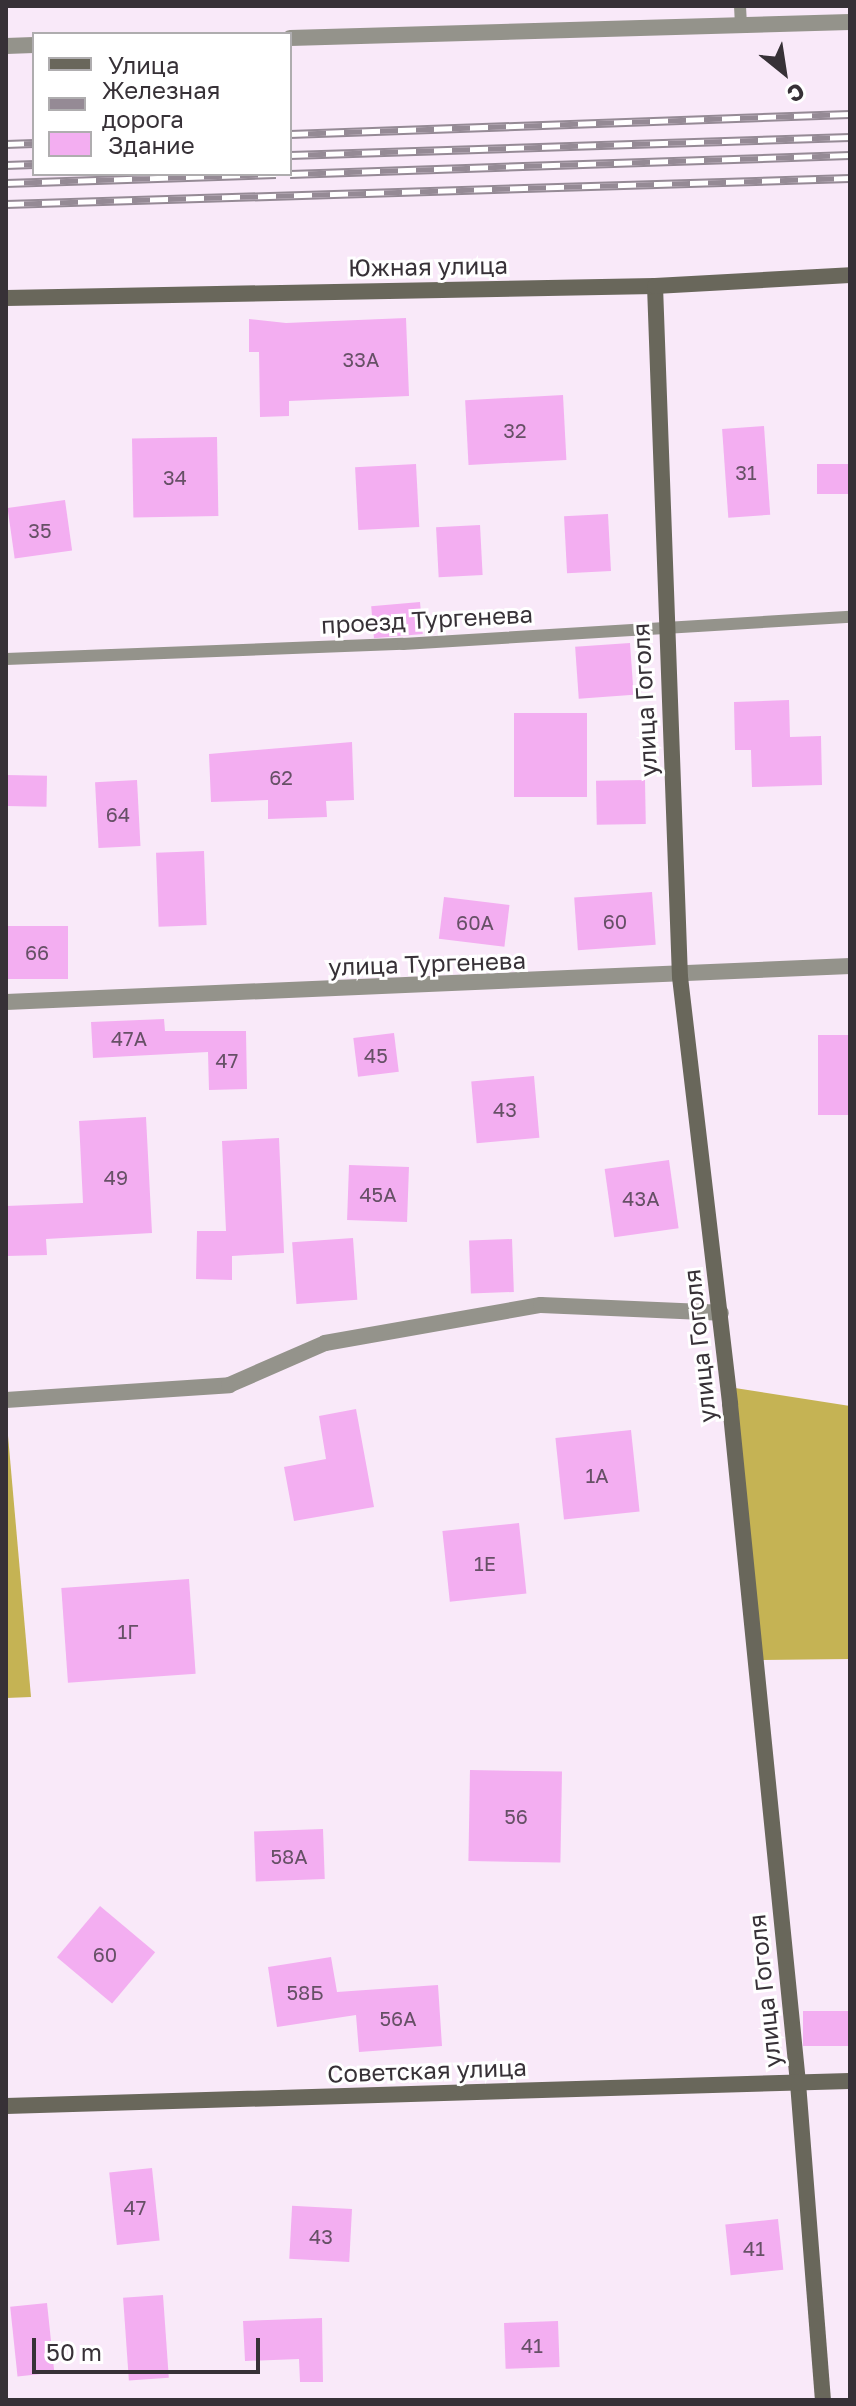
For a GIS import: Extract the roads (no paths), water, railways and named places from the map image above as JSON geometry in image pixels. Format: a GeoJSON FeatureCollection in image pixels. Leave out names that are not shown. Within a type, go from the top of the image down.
{"type":"FeatureCollection","features":[{"type":"Feature","properties":{"kind":"street"},"geometry":{"type":"LineString","coordinates":[[292,38],[850,22]]}},
{"type":"Feature","properties":{"kind":"street"},"geometry":{"type":"LineString","coordinates":[[6,46],[32,45]]}},
{"type":"Feature","properties":{"kind":"street","name":"Южная улица"},"geometry":{"type":"LineString","coordinates":[[6,298],[655,286],[850,275]]}},
{"type":"Feature","properties":{"kind":"street","name":"улица Гоголя"},"geometry":{"type":"LineString","coordinates":[[655,286],[680,977],[721,1313],[798,2083],[823,2400]]}},
{"type":"Feature","properties":{"kind":"street","name":"улица Тургенева"},"geometry":{"type":"LineString","coordinates":[[6,1002],[680,977],[850,966]]}},
{"type":"Feature","properties":{"kind":"street"},"geometry":{"type":"LineString","coordinates":[[6,1400],[229,1385],[325,1343],[541,1305],[721,1313]]}},
{"type":"Feature","properties":{"kind":"street","name":"Советская улица"},"geometry":{"type":"LineString","coordinates":[[6,2106],[850,2081]]}},
{"type":"Feature","properties":{"kind":"lane"},"geometry":{"type":"LineString","coordinates":[[740,6],[741,25]]}},
{"type":"Feature","properties":{"kind":"lane","name":"проезд Тургенева"},"geometry":{"type":"LineString","coordinates":[[6,659],[403,644],[850,617]]}},
{"type":"Feature","properties":{"kind":"railway"},"geometry":{"type":"LineString","coordinates":[[292,134],[850,114]]}},
{"type":"Feature","properties":{"kind":"railway"},"geometry":{"type":"LineString","coordinates":[[292,155],[850,137]]}},
{"type":"Feature","properties":{"kind":"railway"},"geometry":{"type":"LineString","coordinates":[[6,144],[32,143]]}},
{"type":"Feature","properties":{"kind":"railway"},"geometry":{"type":"LineString","coordinates":[[292,174],[850,155]]}},
{"type":"Feature","properties":{"kind":"railway"},"geometry":{"type":"LineString","coordinates":[[6,165],[32,164]]}},
{"type":"Feature","properties":{"kind":"railway"},"geometry":{"type":"LineString","coordinates":[[6,183],[216,176]]}},
{"type":"Feature","properties":{"kind":"railway"},"geometry":{"type":"LineString","coordinates":[[6,204],[850,178]]}}]}
